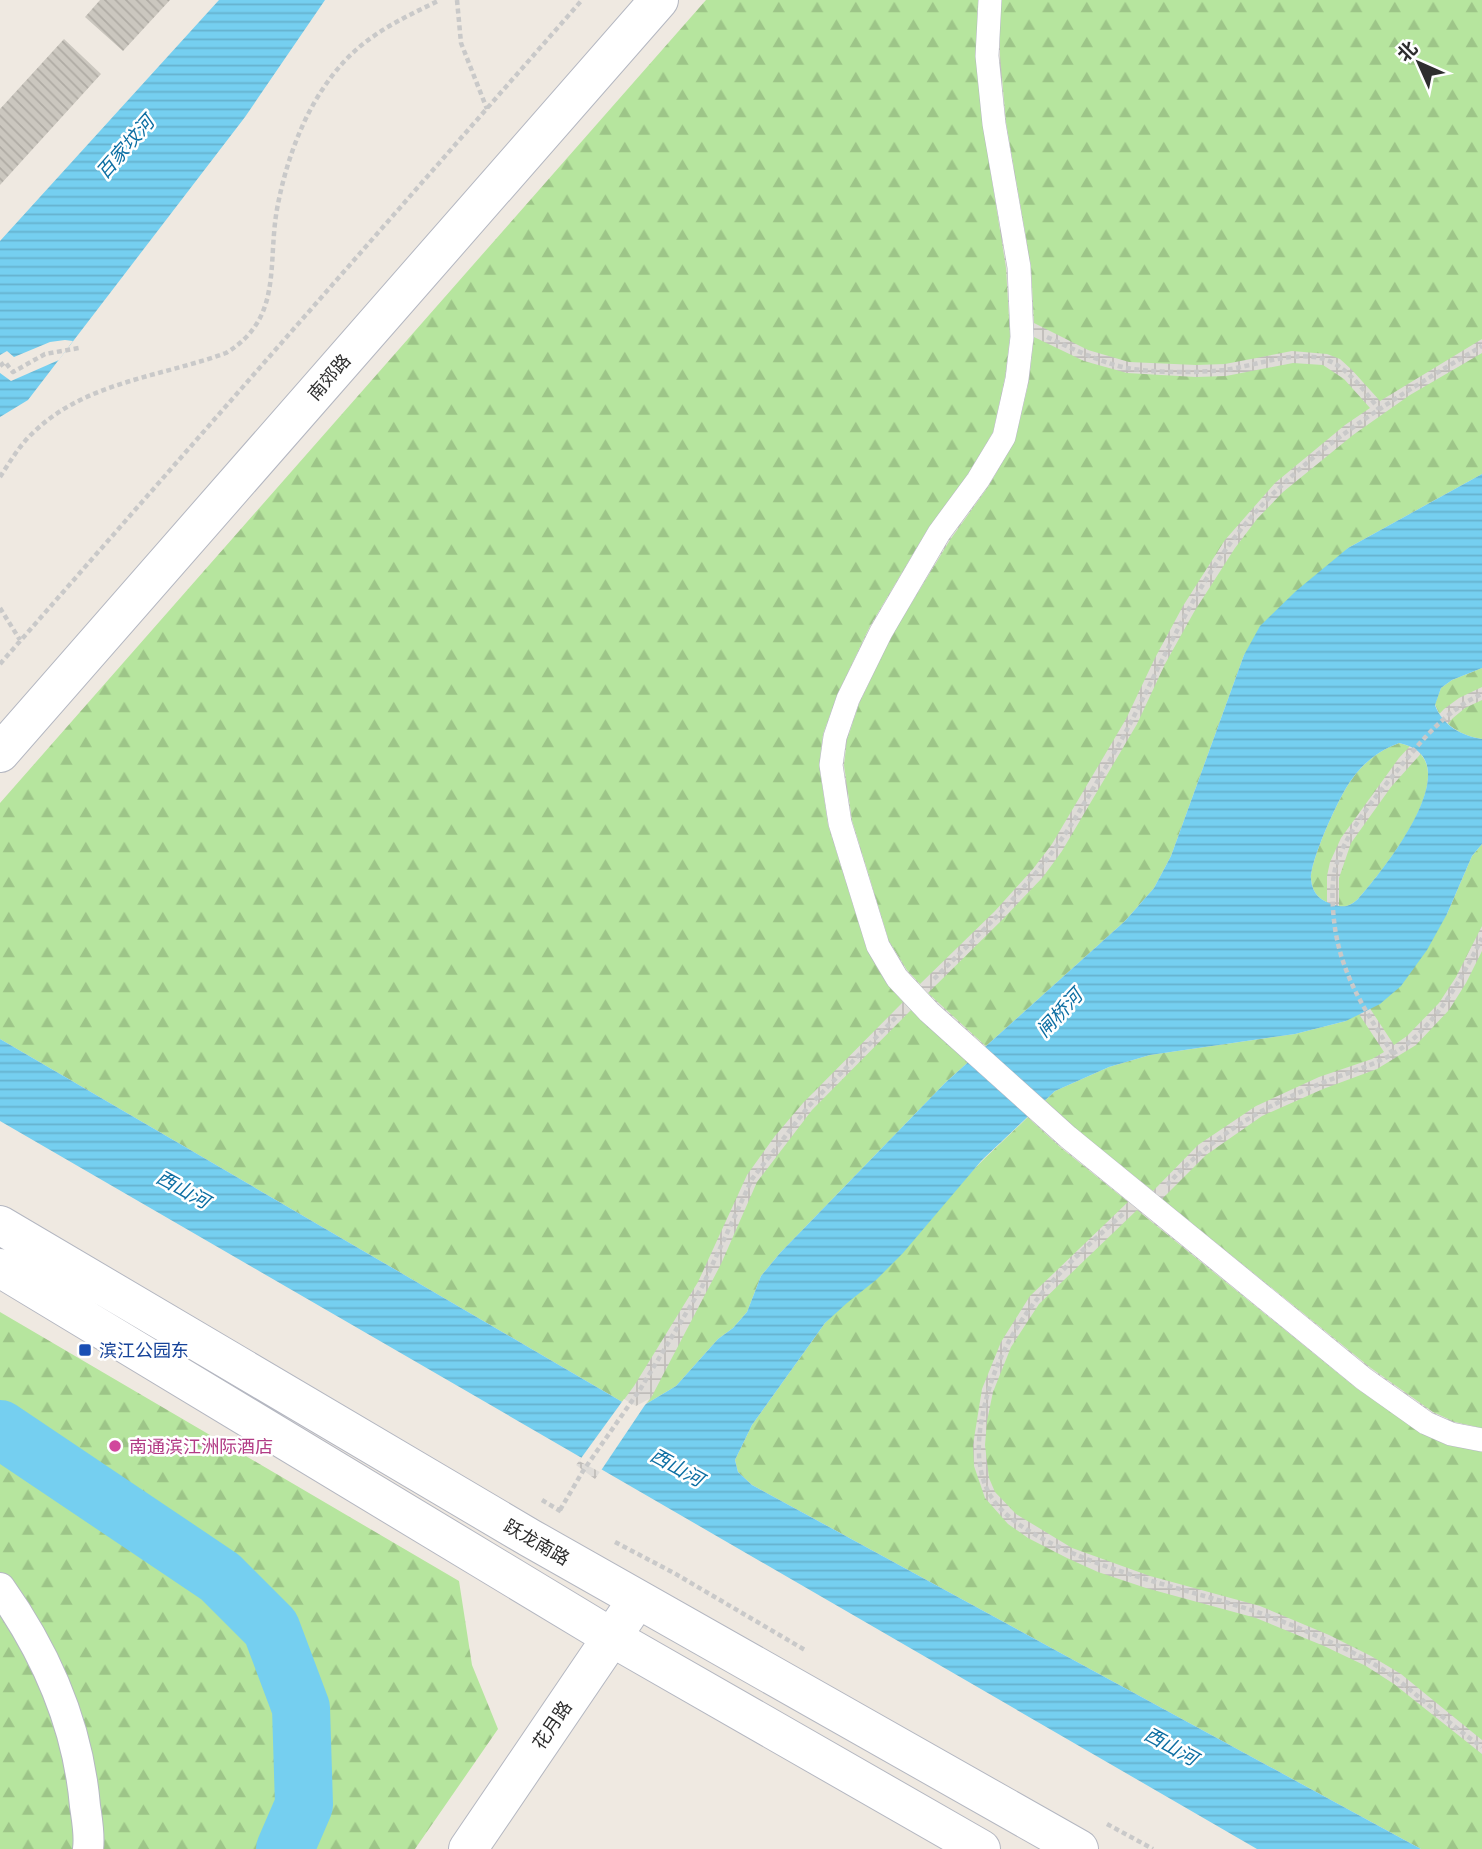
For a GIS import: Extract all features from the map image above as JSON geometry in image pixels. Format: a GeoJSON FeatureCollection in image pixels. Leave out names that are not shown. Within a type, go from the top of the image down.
{"type":"FeatureCollection","features":[{"type":"Feature","properties":{"kind":"main road","name":"南郊路"},"geometry":{"type":"LineString","coordinates":[[0,753],[659,0]]}},
{"type":"Feature","properties":{"kind":"main road","name":"跃龙南路"},"geometry":{"type":"LineString","coordinates":[[0,1225],[637,1600],[1087,1833]]}},
{"type":"Feature","properties":{"kind":"main road"},"geometry":{"type":"LineString","coordinates":[[0,1268],[611,1637],[981,1849]]}},
{"type":"Feature","properties":{"kind":"main road","name":"花月路"},"geometry":{"type":"LineString","coordinates":[[468,1849],[637,1600]]}},
{"type":"Feature","properties":{"kind":"street"},"geometry":{"type":"LineString","coordinates":[[990,0],[989,69],[994,124],[1019,267],[1021,324],[1017,379],[1004,437],[978,480],[939,533],[881,632],[848,699],[835,737],[831,765],[840,822],[878,946],[897,978],[940,1021],[1068,1137],[1145,1200],[1364,1379],[1426,1423],[1451,1434],[1482,1440]]}},
{"type":"Feature","properties":{"kind":"street"},"geometry":{"type":"LineString","coordinates":[[0,1588],[34,1639],[68,1713],[78,1749],[88,1849]]}},
{"type":"Feature","properties":{"kind":"path"},"geometry":{"type":"LineString","coordinates":[[0,477],[17,450],[37,428],[68,408],[105,390],[226,353],[253,332],[266,302],[277,208],[284,178],[306,118],[340,66],[358,48],[405,17],[440,0]]}},
{"type":"Feature","properties":{"kind":"path"},"geometry":{"type":"LineString","coordinates":[[457,0],[461,43],[487,109]]}},
{"type":"Feature","properties":{"kind":"path"},"geometry":{"type":"LineString","coordinates":[[0,664],[582,0]]}},
{"type":"Feature","properties":{"kind":"path"},"geometry":{"type":"LineString","coordinates":[[1021,324],[1086,355],[1128,368],[1225,370],[1292,357],[1325,359],[1337,364],[1348,374],[1379,409]]}},
{"type":"Feature","properties":{"kind":"path"},"geometry":{"type":"LineString","coordinates":[[560,1510],[583,1471],[640,1388],[709,1274],[752,1178],[808,1107],[999,915],[1057,848],[1132,721],[1188,609],[1229,544],[1279,488],[1349,430],[1482,346]]}},
{"type":"Feature","properties":{"kind":"path"},"geometry":{"type":"LineString","coordinates":[[0,366],[5,362],[13,372],[45,354],[79,348]]}},
{"type":"Feature","properties":{"kind":"path"},"geometry":{"type":"LineString","coordinates":[[0,608],[20,640]]}},
{"type":"Feature","properties":{"kind":"path"},"geometry":{"type":"LineString","coordinates":[[1392,1054],[1353,991],[1337,946],[1333,892],[1336,864],[1346,841],[1404,762],[1448,713],[1482,694]]}},
{"type":"Feature","properties":{"kind":"path"},"geometry":{"type":"LineString","coordinates":[[1482,938],[1444,1006],[1412,1041],[1374,1064],[1321,1083],[1260,1111],[1202,1150],[1145,1200],[1097,1237],[1035,1300],[1006,1345],[987,1391],[981,1420],[980,1464],[990,1495],[1012,1519],[1069,1553],[1148,1582],[1258,1612],[1327,1640],[1397,1679],[1482,1747]]}},
{"type":"Feature","properties":{"kind":"path"},"geometry":{"type":"LineString","coordinates":[[538,1498],[569,1516]]}},
{"type":"Feature","properties":{"kind":"path"},"geometry":{"type":"LineString","coordinates":[[609,1539],[674,1573],[815,1655]]}},
{"type":"Feature","properties":{"kind":"path"},"geometry":{"type":"LineString","coordinates":[[1087,1833],[1153,1849]]}},
{"type":"Feature","properties":{"kind":"green space"},"geometry":{"type":"Polygon","coordinates":[[[706,0],[1482,0],[1482,474],[1348,548],[1244,655],[1171,856],[1154,888],[1125,921],[945,1083],[780,1253],[761,1276],[747,1312],[733,1328],[718,1339],[676,1386],[636,1410],[0,1039],[0,803],[706,0]]]}},
{"type":"Feature","properties":{"kind":"green space"},"geometry":{"type":"Polygon","coordinates":[[[1482,668],[1482,739],[1467,735],[1448,724],[1435,704],[1441,688],[1452,680],[1482,668]]]}},
{"type":"Feature","properties":{"kind":"green space"},"geometry":{"type":"Polygon","coordinates":[[[1399,743],[1420,753],[1428,770],[1426,792],[1416,817],[1386,865],[1358,899],[1344,906],[1329,903],[1315,893],[1311,879],[1315,858],[1340,798],[1362,767],[1385,749],[1399,743]]]}},
{"type":"Feature","properties":{"kind":"green space"},"geometry":{"type":"Polygon","coordinates":[[[1482,844],[1482,1849],[1421,1849],[752,1485],[738,1472],[735,1460],[752,1425],[825,1323],[983,1160],[1055,1091],[1109,1067],[1150,1055],[1295,1034],[1346,1021],[1447,914],[1472,856],[1482,844]]]}},
{"type":"Feature","properties":{"kind":"green space","name":"南通滨江洲际酒店"},"geometry":{"type":"Polygon","coordinates":[[[0,1312],[459,1581],[472,1665],[498,1729],[415,1849],[0,1849],[0,1312]]]}},
{"type":"Feature","properties":{"kind":"shaded area"},"geometry":{"type":"Polygon","coordinates":[[[978,0],[1002,0],[1000,55],[1006,122],[1031,266],[1034,323],[1088,350],[1129,362],[1225,364],[1292,351],[1327,354],[1340,359],[1380,401],[1482,339],[1482,353],[1410,395],[1353,435],[1283,492],[1257,519],[1194,612],[1165,664],[1137,724],[1062,851],[1043,877],[928,993],[1076,1129],[1153,1191],[1198,1145],[1256,1106],[1319,1077],[1372,1059],[1384,1052],[1359,1014],[1327,923],[1327,876],[1330,862],[1341,838],[1399,758],[1444,709],[1482,687],[1482,700],[1465,708],[1453,718],[1391,787],[1351,843],[1339,878],[1339,922],[1369,1007],[1394,1045],[1407,1036],[1439,1003],[1456,977],[1482,926],[1482,951],[1466,983],[1449,1010],[1416,1045],[1377,1069],[1262,1116],[1206,1155],[1162,1199],[1371,1368],[1433,1412],[1455,1422],[1482,1428],[1482,1452],[1447,1445],[1421,1433],[1356,1388],[1137,1210],[1039,1304],[1011,1347],[993,1392],[985,1445],[989,1478],[995,1492],[1016,1514],[1072,1548],[1150,1576],[1260,1606],[1371,1656],[1401,1674],[1482,1740],[1482,1754],[1394,1684],[1366,1666],[1256,1618],[1098,1572],[1028,1538],[1008,1524],[985,1498],[974,1466],[973,1445],[982,1389],[1001,1342],[1030,1296],[1128,1202],[1060,1147],[911,1010],[812,1110],[757,1182],[721,1264],[652,1396],[595,1479],[576,1465],[634,1386],[698,1282],[747,1175],[803,1103],[903,1002],[887,984],[867,950],[828,825],[819,765],[823,734],[837,695],[870,626],[929,527],[968,474],[993,432],[1005,377],[1010,336],[1006,268],[983,125],[976,57],[978,0]],[[1034,337],[1029,381],[1015,441],[891,637],[859,704],[847,740],[844,765],[852,820],[889,941],[907,970],[920,984],[995,911],[1052,844],[1126,719],[1183,606],[1225,540],[1275,483],[1345,425],[1370,408],[1344,379],[1323,365],[1293,363],[1226,376],[1196,377],[1127,373],[1084,361],[1034,337]]]}},
{"type":"Feature","properties":{"kind":"water","name":"百家坟河"},"geometry":{"type":"Polygon","coordinates":[[[219,0],[325,0],[245,117],[28,400],[0,417],[0,241],[219,0]]]}},
{"type":"Feature","properties":{"kind":"water"},"geometry":{"type":"Polygon","coordinates":[[[1482,474],[1482,668],[1452,680],[1441,688],[1435,705],[1448,724],[1467,735],[1482,739],[1482,844],[1472,856],[1447,914],[1427,950],[1401,986],[1380,1004],[1346,1021],[1295,1034],[1150,1055],[1109,1067],[1055,1091],[982,1160],[903,1253],[825,1323],[752,1425],[735,1460],[738,1472],[752,1485],[1421,1849],[1257,1849],[0,1121],[0,1039],[636,1410],[676,1386],[718,1339],[733,1328],[747,1312],[761,1276],[780,1253],[945,1083],[1125,921],[1154,888],[1171,856],[1244,655],[1260,626],[1296,591],[1348,548],[1482,474]],[[1399,743],[1373,757],[1352,779],[1340,798],[1315,858],[1311,879],[1315,893],[1321,899],[1347,906],[1358,899],[1386,865],[1416,816],[1426,792],[1428,770],[1420,753],[1399,743]]]}},
{"type":"Feature","properties":{"kind":"pier"},"geometry":{"type":"Polygon","coordinates":[[[73,341],[59,360],[11,381],[0,373],[0,355],[7,351],[14,357],[50,342],[73,341]]]}},
{"type":"Feature","properties":{"kind":"pier"},"geometry":{"type":"Polygon","coordinates":[[[624,1399],[636,1406],[649,1399],[600,1472],[579,1461],[624,1399]]]}},
{"type":"Feature","properties":{"kind":"building"},"geometry":{"type":"Polygon","coordinates":[[[100,0],[170,0],[123,51],[85,17],[100,0]]]}},
{"type":"Feature","properties":{"kind":"building"},"geometry":{"type":"Polygon","coordinates":[[[64,39],[101,74],[0,185],[0,109],[64,39]]]}},
{"type":"Feature","properties":{"kind":"waterway"},"geometry":{"type":"LineString","coordinates":[[0,1429],[220,1577],[271,1628],[301,1708],[304,1805],[285,1849]]}},
{"type":"Feature","properties":{"kind":"place","name":"滨江公园东"},"geometry":{"type":"Point","coordinates":[85,1350]}},
{"type":"Feature","properties":{"kind":"place","name":"南通滨江洲际酒店"},"geometry":{"type":"Point","coordinates":[115,1446]}},
{"type":"Feature","properties":{"kind":"water label","name":"闸桥河"},"geometry":{"type":"Point","coordinates":[1059,1013]}},
{"type":"Feature","properties":{"kind":"water label","name":"西山河"},"geometry":{"type":"Point","coordinates":[183,1189]}},
{"type":"Feature","properties":{"kind":"water label","name":"西山河"},"geometry":{"type":"Point","coordinates":[677,1467]}},
{"type":"Feature","properties":{"kind":"water label","name":"西山河"},"geometry":{"type":"Point","coordinates":[1171,1746]}}]}
